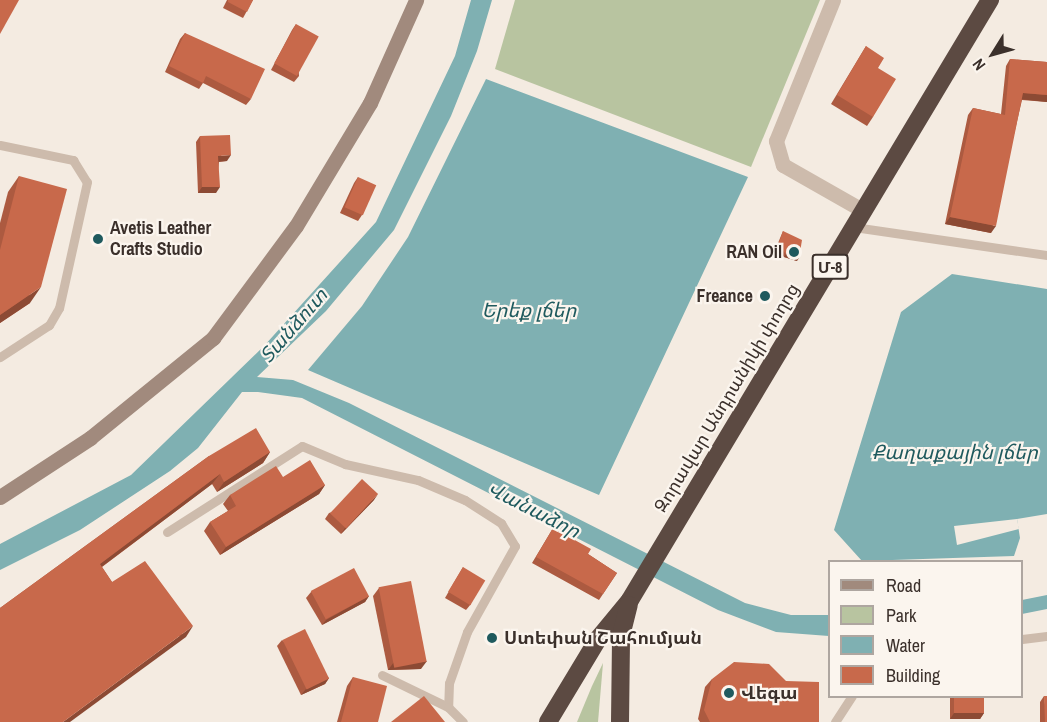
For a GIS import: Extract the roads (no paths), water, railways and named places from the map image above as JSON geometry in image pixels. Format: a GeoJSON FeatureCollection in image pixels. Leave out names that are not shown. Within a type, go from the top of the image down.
{"type":"FeatureCollection","features":[{"type":"Feature","properties":{"kind":"highway","name":"Զորավար Անդրանիկի փողոց"},"geometry":{"type":"LineString","coordinates":[[630,600],[990,0]]}},
{"type":"Feature","properties":{"kind":"highway","name":"Մ-8"},"geometry":{"type":"LineString","coordinates":[[548,722],[598,639],[630,600]]}},
{"type":"Feature","properties":{"kind":"highway","name":"Մ-8"},"geometry":{"type":"LineString","coordinates":[[620,722],[621,636],[630,600]]}},
{"type":"Feature","properties":{"kind":"street"},"geometry":{"type":"LineString","coordinates":[[0,497],[90,438],[213,338],[297,226],[391,62],[416,0]]}},
{"type":"Feature","properties":{"kind":"street"},"geometry":{"type":"LineString","coordinates":[[833,0],[776,141],[783,165],[864,211]]}},
{"type":"Feature","properties":{"kind":"lane"},"geometry":{"type":"LineString","coordinates":[[0,145],[73,160],[87,182],[59,308],[49,325],[0,357]]}},
{"type":"Feature","properties":{"kind":"lane"},"geometry":{"type":"LineString","coordinates":[[854,227],[1047,255]]}},
{"type":"Feature","properties":{"kind":"lane"},"geometry":{"type":"LineString","coordinates":[[167,532],[302,446],[345,464],[418,480],[465,500],[501,523],[515,546],[467,632],[449,683],[448,707]]}},
{"type":"Feature","properties":{"kind":"lane"},"geometry":{"type":"LineString","coordinates":[[1023,639],[1047,636]]}},
{"type":"Feature","properties":{"kind":"lane"},"geometry":{"type":"LineString","coordinates":[[382,675],[448,707],[463,722]]}},
{"type":"Feature","properties":{"kind":"lane"},"geometry":{"type":"LineString","coordinates":[[835,722],[851,698]]}},
{"type":"Feature","properties":{"kind":"water"},"geometry":{"type":"Polygon","coordinates":[[[471,0],[492,0],[477,51],[451,116],[394,230],[326,311],[257,377],[293,380],[349,403],[745,603],[791,615],[828,615],[828,636],[776,632],[718,610],[302,398],[258,392],[242,392],[198,448],[170,471],[80,530],[0,570],[0,544],[131,475],[264,346],[376,222],[455,56],[471,0]]]}},
{"type":"Feature","properties":{"kind":"water","name":"Երեք լճեր"},"geometry":{"type":"Polygon","coordinates":[[[486,79],[748,177],[599,495],[308,370],[362,306],[408,237],[486,79]]]}},
{"type":"Feature","properties":{"kind":"water","name":"Քաղաքային լճեր"},"geometry":{"type":"Polygon","coordinates":[[[952,274],[1047,289],[1047,514],[1017,519],[1020,538],[1014,556],[861,560],[834,530],[901,312],[952,274]]]}},
{"type":"Feature","properties":{"kind":"water"},"geometry":{"type":"Polygon","coordinates":[[[1047,595],[1047,609],[1023,614],[1023,600],[1047,595]]]}},
{"type":"Feature","properties":{"kind":"place","name":"Avetis Leather Crafts Studio"},"geometry":{"type":"Point","coordinates":[98,239]}},
{"type":"Feature","properties":{"kind":"place","name":"RAN Oil"},"geometry":{"type":"Point","coordinates":[794,252]}},
{"type":"Feature","properties":{"kind":"place","name":"Freance"},"geometry":{"type":"Point","coordinates":[765,296]}},
{"type":"Feature","properties":{"kind":"place","name":"Ստեփան Շահումյան"},"geometry":{"type":"Point","coordinates":[492,638]}},
{"type":"Feature","properties":{"kind":"place","name":"Վեգա"},"geometry":{"type":"Point","coordinates":[729,693]}},
{"type":"Feature","properties":{"kind":"water label","name":"Տանձուտ"},"geometry":{"type":"Point","coordinates":[293,325]}},
{"type":"Feature","properties":{"kind":"water label","name":"Վանաձոր"},"geometry":{"type":"Point","coordinates":[534,509]}}]}
